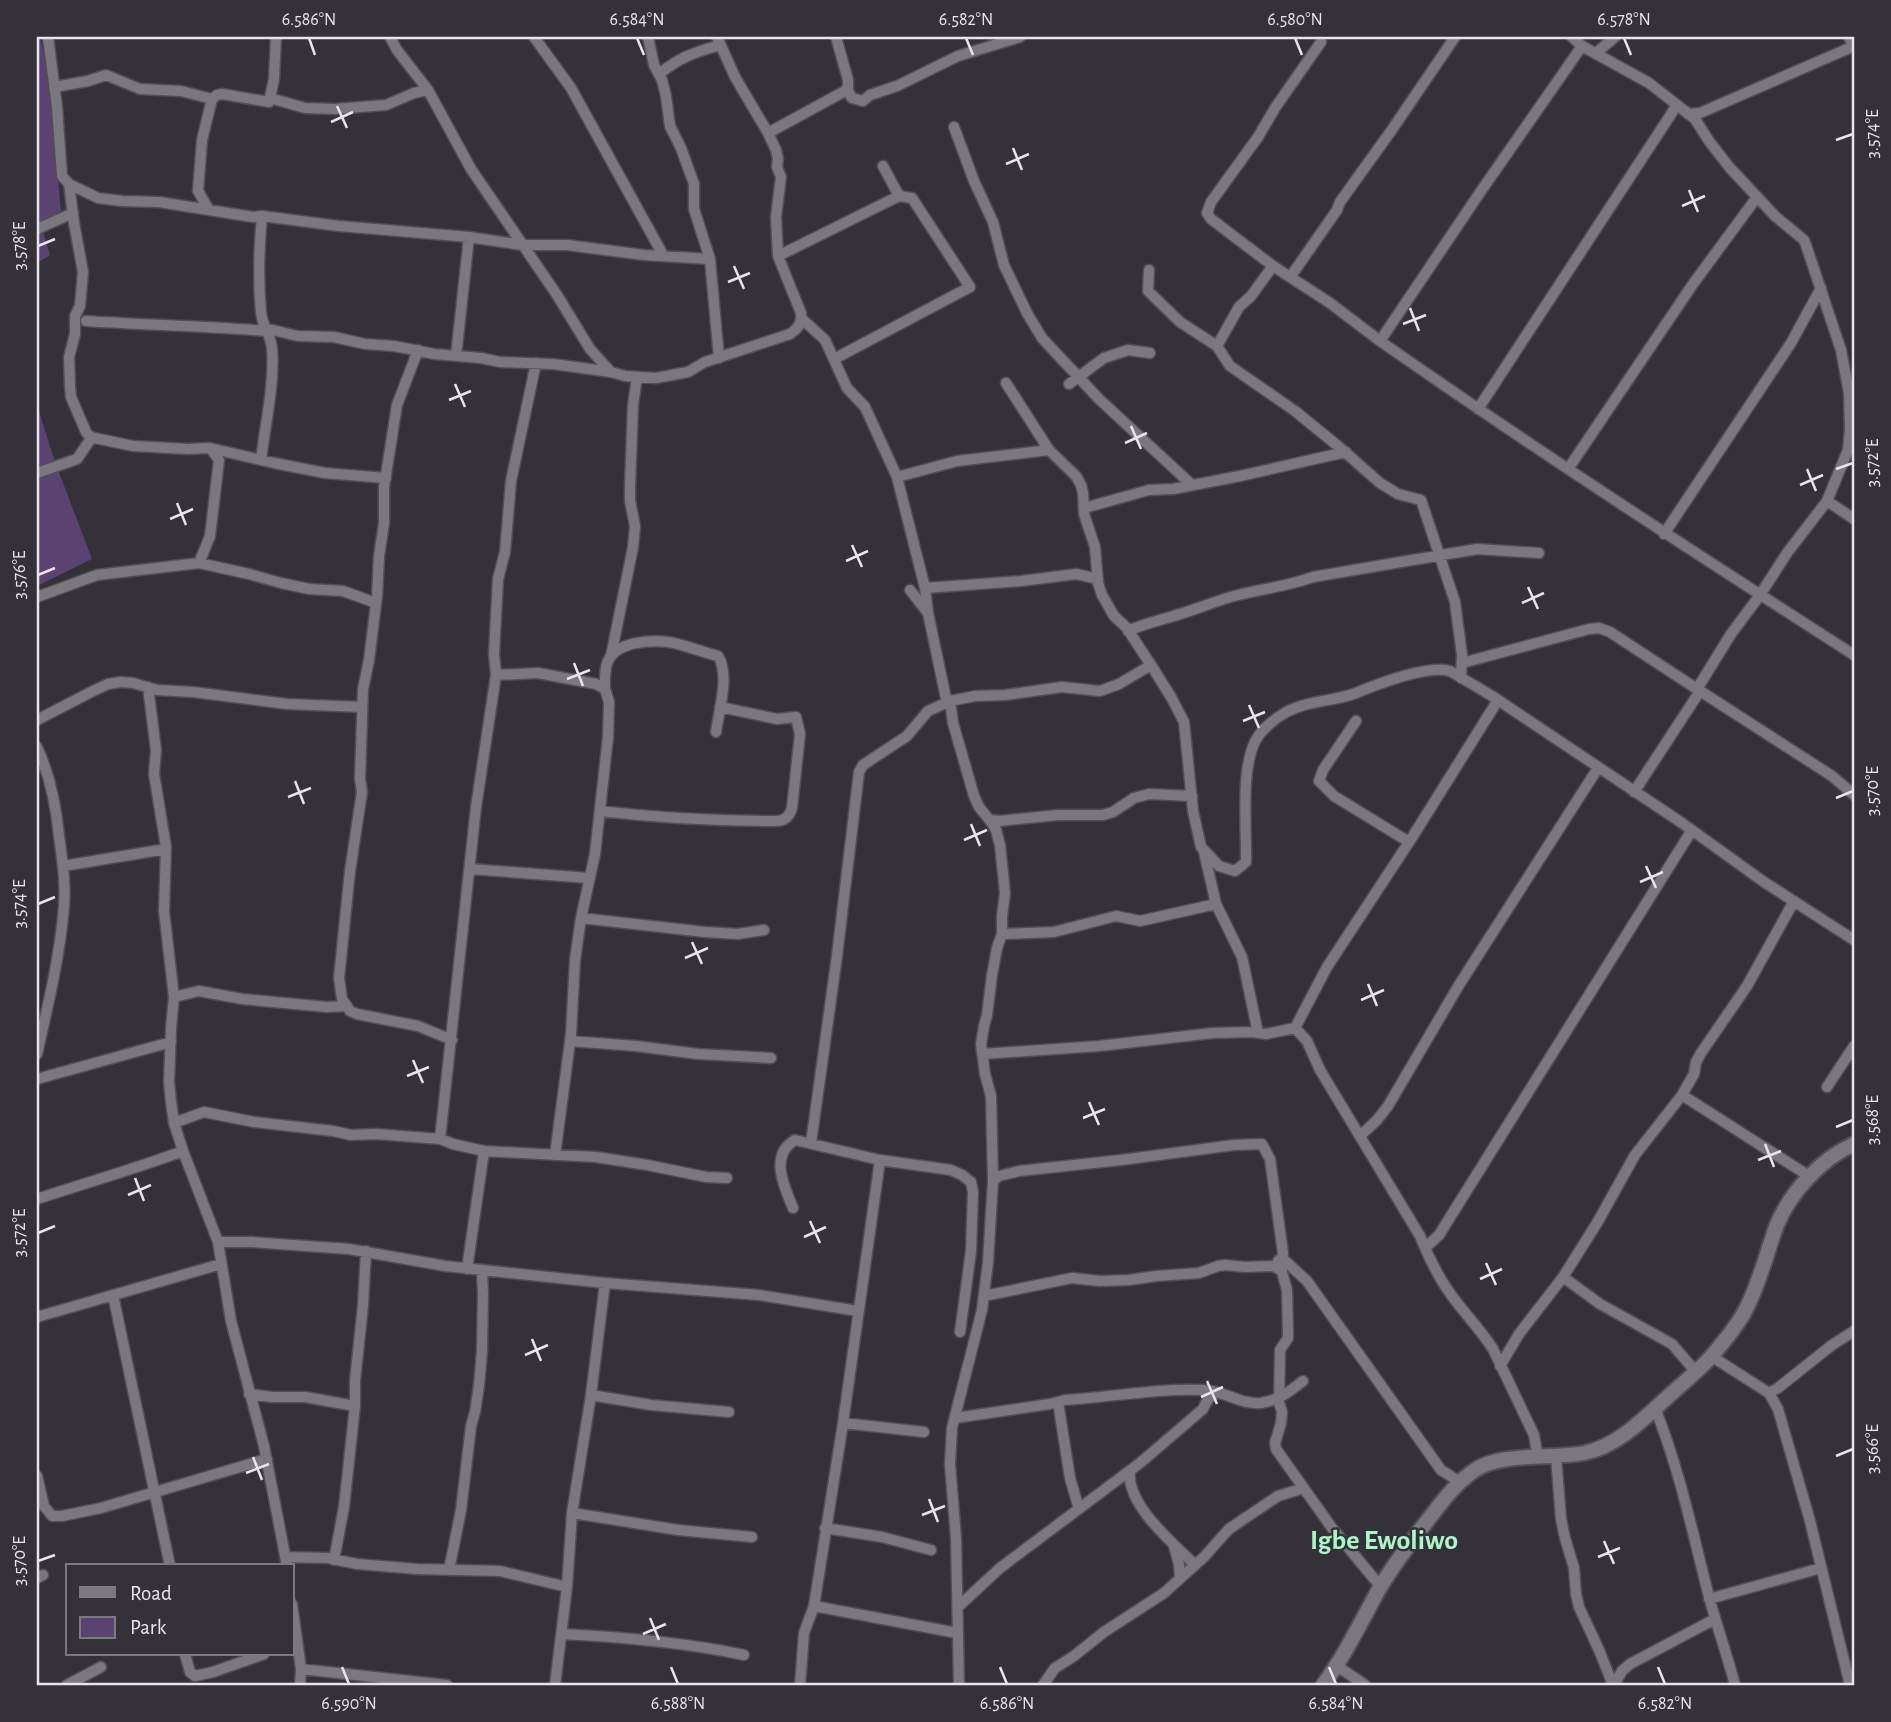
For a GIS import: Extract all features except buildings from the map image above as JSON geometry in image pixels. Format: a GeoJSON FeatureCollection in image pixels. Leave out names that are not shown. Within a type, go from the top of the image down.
{"type":"FeatureCollection","features":[{"type":"Feature","properties":{"kind":"street"},"geometry":{"type":"LineString","coordinates":[[48,37],[62,169],[57,178],[98,198],[159,202],[208,211],[339,226],[710,259]]}},
{"type":"Feature","properties":{"kind":"street"},"geometry":{"type":"LineString","coordinates":[[208,211],[198,191],[202,140],[212,99],[222,94],[269,102],[274,79],[276,37]]}},
{"type":"Feature","properties":{"kind":"street"},"geometry":{"type":"LineString","coordinates":[[390,37],[428,90],[471,169],[590,349],[611,372]]}},
{"type":"Feature","properties":{"kind":"street"},"geometry":{"type":"LineString","coordinates":[[534,37],[571,88],[663,255]]}},
{"type":"Feature","properties":{"kind":"street"},"geometry":{"type":"LineString","coordinates":[[648,37],[654,65],[666,96],[670,126],[694,184],[694,209],[710,259],[719,358]]}},
{"type":"Feature","properties":{"kind":"street"},"geometry":{"type":"LineString","coordinates":[[768,133],[846,89],[848,80],[836,37]]}},
{"type":"Feature","properties":{"kind":"street"},"geometry":{"type":"LineString","coordinates":[[846,89],[852,98],[863,101],[870,95],[897,86],[958,56],[1020,37]]}},
{"type":"Feature","properties":{"kind":"street"},"geometry":{"type":"LineString","coordinates":[[1291,276],[1337,210],[1339,202],[1455,37]]}},
{"type":"Feature","properties":{"kind":"street"},"geometry":{"type":"LineString","coordinates":[[1572,37],[1582,46],[1649,83],[1688,114],[1698,118],[1709,141],[1730,168],[1775,216],[1804,240],[1841,353],[1849,393],[1848,450],[1827,500],[1731,634],[1634,792]]}},
{"type":"Feature","properties":{"kind":"street"},"geometry":{"type":"LineString","coordinates":[[1595,53],[1615,37]]}},
{"type":"Feature","properties":{"kind":"street"},"geometry":{"type":"LineString","coordinates":[[1698,118],[1854,47],[1849,37]]}},
{"type":"Feature","properties":{"kind":"street"},"geometry":{"type":"LineString","coordinates":[[659,74],[676,61],[717,42],[776,150],[780,177],[776,217],[778,256],[802,318],[825,340],[847,388],[865,407],[897,477],[925,588],[928,613],[953,723],[974,796],[979,807],[994,823],[1000,845],[1005,893],[1002,934],[997,948],[988,1015],[981,1044],[991,1097],[993,1181],[988,1262],[984,1296],[952,1428],[950,1464],[957,1538],[959,1685]]}},
{"type":"Feature","properties":{"kind":"street"},"geometry":{"type":"LineString","coordinates":[[1321,42],[1211,202],[1207,213],[1211,219],[1273,266],[1478,409],[1664,534],[1854,655]]}},
{"type":"Feature","properties":{"kind":"street"},"geometry":{"type":"LineString","coordinates":[[1380,341],[1582,46]]}},
{"type":"Feature","properties":{"kind":"street"},"geometry":{"type":"LineString","coordinates":[[54,87],[110,76],[140,89],[181,91],[212,99]]}},
{"type":"Feature","properties":{"kind":"street"},"geometry":{"type":"LineString","coordinates":[[270,98],[305,108],[335,109],[386,105],[428,90]]}},
{"type":"Feature","properties":{"kind":"street"},"geometry":{"type":"LineString","coordinates":[[1478,409],[1677,105]]}},
{"type":"Feature","properties":{"kind":"street"},"geometry":{"type":"LineString","coordinates":[[954,127],[993,222],[1004,265],[1042,338],[1100,399],[1192,485]]}},
{"type":"Feature","properties":{"kind":"street"},"geometry":{"type":"LineString","coordinates":[[883,166],[899,196]]}},
{"type":"Feature","properties":{"kind":"street"},"geometry":{"type":"LineString","coordinates":[[67,182],[83,272],[75,316],[75,334],[69,357],[71,397],[86,432],[92,437],[133,446],[212,449],[325,473],[386,478]]}},
{"type":"Feature","properties":{"kind":"street"},"geometry":{"type":"LineString","coordinates":[[186,207],[198,191]]}},
{"type":"Feature","properties":{"kind":"street"},"geometry":{"type":"LineString","coordinates":[[778,256],[899,196],[912,198],[970,287],[834,359]]}},
{"type":"Feature","properties":{"kind":"street"},"geometry":{"type":"LineString","coordinates":[[1568,469],[1693,284],[1757,197]]}},
{"type":"Feature","properties":{"kind":"street"},"geometry":{"type":"LineString","coordinates":[[37,229],[73,214]]}},
{"type":"Feature","properties":{"kind":"street"},"geometry":{"type":"LineString","coordinates":[[261,460],[272,374],[272,346],[261,314],[262,216]]}},
{"type":"Feature","properties":{"kind":"street"},"geometry":{"type":"LineString","coordinates":[[456,356],[469,237]]}},
{"type":"Feature","properties":{"kind":"street"},"geometry":{"type":"LineString","coordinates":[[1217,346],[1239,307],[1251,296],[1273,266]]}},
{"type":"Feature","properties":{"kind":"street"},"geometry":{"type":"LineString","coordinates":[[1149,270],[1148,291],[1180,322],[1217,346],[1230,366],[1294,411],[1380,483],[1398,494],[1421,500],[1455,602],[1461,643],[1461,678]]}},
{"type":"Feature","properties":{"kind":"street"},"geometry":{"type":"LineString","coordinates":[[1664,534],[1791,343],[1821,288]]}},
{"type":"Feature","properties":{"kind":"street"},"geometry":{"type":"LineString","coordinates":[[78,310],[86,321],[265,329],[298,337],[334,337],[433,354],[500,362],[553,364],[656,378],[688,372],[705,362],[789,334],[800,324],[802,318]]}},
{"type":"Feature","properties":{"kind":"street"},"geometry":{"type":"LineString","coordinates":[[75,334],[86,321]]}},
{"type":"Feature","properties":{"kind":"street"},"geometry":{"type":"LineString","coordinates":[[272,346],[298,337]]}},
{"type":"Feature","properties":{"kind":"street"},"geometry":{"type":"LineString","coordinates":[[418,350],[397,405],[384,487],[384,523],[376,603],[363,689],[360,779],[362,792],[350,871],[340,978],[342,999],[350,1011],[418,1026],[452,1040]]}},
{"type":"Feature","properties":{"kind":"street"},"geometry":{"type":"LineString","coordinates":[[1069,384],[1104,358],[1128,350],[1150,353]]}},
{"type":"Feature","properties":{"kind":"street"},"geometry":{"type":"LineString","coordinates":[[440,1139],[476,807],[496,675],[494,654],[498,579],[505,552],[511,481],[536,363]]}},
{"type":"Feature","properties":{"kind":"street"},"geometry":{"type":"LineString","coordinates":[[555,1155],[570,1041],[575,960],[595,854],[600,811],[609,702],[605,689],[606,668],[611,656],[633,547],[635,526],[630,486],[633,405],[637,377]]}},
{"type":"Feature","properties":{"kind":"street"},"geometry":{"type":"LineString","coordinates":[[1006,383],[1049,450],[1076,476],[1083,493],[1084,514],[1095,547],[1098,579],[1108,606],[1151,664],[1184,722],[1192,811],[1199,841],[1204,851],[1216,904],[1242,957],[1258,1033]]}},
{"type":"Feature","properties":{"kind":"street"},"geometry":{"type":"LineString","coordinates":[[37,472],[77,459],[92,437]]}},
{"type":"Feature","properties":{"kind":"street"},"geometry":{"type":"LineString","coordinates":[[199,563],[210,536],[219,460],[212,449]]}},
{"type":"Feature","properties":{"kind":"street"},"geometry":{"type":"LineString","coordinates":[[897,477],[957,461],[1049,450]]}},
{"type":"Feature","properties":{"kind":"street"},"geometry":{"type":"LineString","coordinates":[[1084,508],[1149,490],[1192,485],[1346,452]]}},
{"type":"Feature","properties":{"kind":"street"},"geometry":{"type":"LineString","coordinates":[[219,460],[229,453]]}},
{"type":"Feature","properties":{"kind":"street"},"geometry":{"type":"LineString","coordinates":[[1827,500],[1854,519]]}},
{"type":"Feature","properties":{"kind":"street"},"geometry":{"type":"LineString","coordinates":[[1128,631],[1238,595],[1289,586],[1313,578],[1477,549],[1539,553]]}},
{"type":"Feature","properties":{"kind":"street"},"geometry":{"type":"LineString","coordinates":[[37,597],[97,575],[199,563],[309,589],[343,591],[376,603]]}},
{"type":"Feature","properties":{"kind":"street"},"geometry":{"type":"LineString","coordinates":[[925,588],[1076,574],[1098,579]]}},
{"type":"Feature","properties":{"kind":"street"},"geometry":{"type":"LineString","coordinates":[[911,590],[928,613]]}},
{"type":"Feature","properties":{"kind":"street"},"geometry":{"type":"LineString","coordinates":[[1462,663],[1599,628],[1610,632],[1813,764],[1854,795]]}},
{"type":"Feature","properties":{"kind":"street"},"geometry":{"type":"LineString","coordinates":[[611,656],[629,645],[654,642],[670,642],[718,656],[724,676],[716,732]]}},
{"type":"Feature","properties":{"kind":"street"},"geometry":{"type":"LineString","coordinates":[[811,1143],[859,772],[863,765],[907,736],[928,711],[948,702],[975,696],[1062,687],[1100,691],[1119,684],[1151,664]]}},
{"type":"Feature","properties":{"kind":"street"},"geometry":{"type":"LineString","coordinates":[[1204,851],[1219,866],[1235,870],[1246,862],[1245,799],[1248,764],[1259,735],[1283,714],[1312,702],[1352,695],[1382,682],[1433,670],[1450,671],[1498,700],[1854,940]]}},
{"type":"Feature","properties":{"kind":"street"},"geometry":{"type":"LineString","coordinates":[[496,675],[538,673],[596,684],[605,689]]}},
{"type":"Feature","properties":{"kind":"street"},"geometry":{"type":"LineString","coordinates":[[37,720],[108,684],[121,682],[133,682],[157,690],[287,704],[362,707]]}},
{"type":"Feature","properties":{"kind":"street"},"geometry":{"type":"LineString","coordinates":[[148,687],[156,750],[154,774],[166,849],[164,911],[174,997],[169,1082],[174,1123],[218,1242],[231,1321],[267,1459],[286,1562],[334,1560],[449,1570],[478,1569],[500,1571],[567,1587]]}},
{"type":"Feature","properties":{"kind":"street"},"geometry":{"type":"LineString","coordinates":[[1295,1028],[1327,967],[1498,700]]}},
{"type":"Feature","properties":{"kind":"street"},"geometry":{"type":"LineString","coordinates":[[600,811],[711,820],[785,820],[792,808],[800,734],[796,717],[777,719],[720,707]]}},
{"type":"Feature","properties":{"kind":"street"},"geometry":{"type":"LineString","coordinates":[[1356,721],[1319,781],[1334,796],[1409,842]]}},
{"type":"Feature","properties":{"kind":"street"},"geometry":{"type":"LineString","coordinates":[[37,747],[50,781],[57,813],[65,904],[55,975],[37,1054]]}},
{"type":"Feature","properties":{"kind":"street"},"geometry":{"type":"LineString","coordinates":[[1360,1136],[1388,1106],[1459,985],[1598,768]]}},
{"type":"Feature","properties":{"kind":"street"},"geometry":{"type":"LineString","coordinates":[[994,823],[1058,815],[1103,815],[1113,813],[1134,798],[1149,794],[1192,796]]}},
{"type":"Feature","properties":{"kind":"street"},"geometry":{"type":"LineString","coordinates":[[1425,1248],[1440,1235],[1692,830]]}},
{"type":"Feature","properties":{"kind":"street"},"geometry":{"type":"LineString","coordinates":[[63,866],[166,849]]}},
{"type":"Feature","properties":{"kind":"street"},"geometry":{"type":"LineString","coordinates":[[470,869],[589,878]]}},
{"type":"Feature","properties":{"kind":"street"},"geometry":{"type":"LineString","coordinates":[[1500,1366],[1519,1334],[1563,1277],[1635,1155],[1682,1095],[1694,1073],[1700,1053],[1747,986],[1794,901]]}},
{"type":"Feature","properties":{"kind":"street"},"geometry":{"type":"LineString","coordinates":[[1002,934],[1054,932],[1115,916],[1148,920],[1216,904]]}},
{"type":"Feature","properties":{"kind":"street"},"geometry":{"type":"LineString","coordinates":[[581,918],[705,932],[737,934],[764,930]]}},
{"type":"Feature","properties":{"kind":"street"},"geometry":{"type":"LineString","coordinates":[[174,997],[199,991],[242,999],[327,1007],[347,1006]]}},
{"type":"Feature","properties":{"kind":"street"},"geometry":{"type":"LineString","coordinates":[[1295,1028],[1307,1041],[1320,1070],[1420,1236],[1446,1288],[1485,1337],[1534,1435],[1538,1458]]}},
{"type":"Feature","properties":{"kind":"street"},"geometry":{"type":"LineString","coordinates":[[982,1054],[1099,1046],[1213,1033],[1266,1034],[1295,1028]]}},
{"type":"Feature","properties":{"kind":"street"},"geometry":{"type":"LineString","coordinates":[[570,1041],[698,1054],[771,1058]]}},
{"type":"Feature","properties":{"kind":"street"},"geometry":{"type":"LineString","coordinates":[[37,1079],[171,1042]]}},
{"type":"Feature","properties":{"kind":"street"},"geometry":{"type":"LineString","coordinates":[[1827,1087],[1854,1046]]}},
{"type":"Feature","properties":{"kind":"street"},"geometry":{"type":"LineString","coordinates":[[1682,1095],[1809,1176]]}},
{"type":"Feature","properties":{"kind":"street"},"geometry":{"type":"LineString","coordinates":[[174,1123],[204,1112],[254,1122],[351,1135],[376,1134],[440,1139],[484,1151],[596,1157],[706,1177],[727,1178]]}},
{"type":"Feature","properties":{"kind":"street"},"geometry":{"type":"LineString","coordinates":[[793,1208],[780,1171],[783,1151],[796,1140],[880,1160],[951,1170],[962,1175],[971,1182],[973,1192],[971,1251],[960,1332]]}},
{"type":"Feature","properties":{"kind":"street"},"geometry":{"type":"LineString","coordinates":[[1323,1685],[1337,1666],[1381,1587],[1418,1532],[1460,1482],[1477,1469],[1494,1462],[1599,1449],[1633,1427],[1712,1356],[1745,1312],[1781,1217],[1809,1176],[1834,1154],[1854,1143]]}},
{"type":"Feature","properties":{"kind":"street"},"geometry":{"type":"LineString","coordinates":[[993,1181],[1019,1171],[1262,1144],[1270,1159],[1282,1258],[1277,1268]]}},
{"type":"Feature","properties":{"kind":"street"},"geometry":{"type":"LineString","coordinates":[[37,1199],[183,1151]]}},
{"type":"Feature","properties":{"kind":"street"},"geometry":{"type":"LineString","coordinates":[[467,1269],[484,1151]]}},
{"type":"Feature","properties":{"kind":"street"},"geometry":{"type":"LineString","coordinates":[[800,1685],[804,1633],[814,1606],[880,1160]]}},
{"type":"Feature","properties":{"kind":"street"},"geometry":{"type":"LineString","coordinates":[[218,1242],[366,1251],[467,1269],[759,1295],[858,1311]]}},
{"type":"Feature","properties":{"kind":"street"},"geometry":{"type":"LineString","coordinates":[[334,1560],[344,1507],[355,1406],[366,1251]]}},
{"type":"Feature","properties":{"kind":"street"},"geometry":{"type":"LineString","coordinates":[[1282,1258],[1307,1281],[1441,1470],[1460,1482]]}},
{"type":"Feature","properties":{"kind":"street"},"geometry":{"type":"LineString","coordinates":[[37,1317],[221,1264]]}},
{"type":"Feature","properties":{"kind":"street"},"geometry":{"type":"LineString","coordinates":[[984,1296],[1072,1278],[1129,1280],[1199,1273],[1218,1266],[1277,1268]]}},
{"type":"Feature","properties":{"kind":"street"},"geometry":{"type":"LineString","coordinates":[[1277,1268],[1287,1290],[1288,1338],[1280,1350],[1282,1423],[1275,1443],[1276,1449],[1332,1528],[1381,1587]]}},
{"type":"Feature","properties":{"kind":"street"},"geometry":{"type":"LineString","coordinates":[[449,1570],[461,1510],[479,1385],[484,1294],[482,1270]]}},
{"type":"Feature","properties":{"kind":"street"},"geometry":{"type":"LineString","coordinates":[[1563,1277],[1600,1304],[1672,1344],[1696,1371]]}},
{"type":"Feature","properties":{"kind":"street"},"geometry":{"type":"LineString","coordinates":[[555,1685],[567,1587],[572,1513],[605,1283]]}},
{"type":"Feature","properties":{"kind":"street"},"geometry":{"type":"LineString","coordinates":[[113,1295],[170,1564]]}},
{"type":"Feature","properties":{"kind":"street"},"geometry":{"type":"LineString","coordinates":[[1769,1393],[1854,1331]]}},
{"type":"Feature","properties":{"kind":"street"},"geometry":{"type":"LineString","coordinates":[[1712,1356],[1769,1393],[1778,1409],[1810,1521],[1850,1685]]}},
{"type":"Feature","properties":{"kind":"street"},"geometry":{"type":"LineString","coordinates":[[955,1418],[1058,1402],[1164,1390],[1205,1395],[1217,1392],[1248,1403],[1280,1399],[1303,1381]]}},
{"type":"Feature","properties":{"kind":"street"},"geometry":{"type":"LineString","coordinates":[[249,1394],[305,1397],[355,1406]]}},
{"type":"Feature","properties":{"kind":"street"},"geometry":{"type":"LineString","coordinates":[[591,1395],[651,1405],[729,1412]]}},
{"type":"Feature","properties":{"kind":"street"},"geometry":{"type":"LineString","coordinates":[[958,1606],[1000,1568],[1127,1476],[1203,1409],[1205,1395]]}},
{"type":"Feature","properties":{"kind":"street"},"geometry":{"type":"LineString","coordinates":[[1058,1402],[1070,1478],[1079,1509]]}},
{"type":"Feature","properties":{"kind":"street"},"geometry":{"type":"LineString","coordinates":[[1656,1408],[1671,1446],[1709,1599],[1735,1685]]}},
{"type":"Feature","properties":{"kind":"street"},"geometry":{"type":"LineString","coordinates":[[843,1423],[924,1432]]}},
{"type":"Feature","properties":{"kind":"street"},"geometry":{"type":"LineString","coordinates":[[1556,1456],[1564,1538],[1574,1567],[1579,1607],[1613,1685]]}},
{"type":"Feature","properties":{"kind":"street"},"geometry":{"type":"LineString","coordinates":[[37,1476],[44,1506],[52,1516],[62,1516],[92,1510],[267,1459]]}},
{"type":"Feature","properties":{"kind":"street"},"geometry":{"type":"LineString","coordinates":[[1127,1476],[1139,1503],[1174,1545],[1195,1565]]}},
{"type":"Feature","properties":{"kind":"street"},"geometry":{"type":"LineString","coordinates":[[1043,1685],[1055,1668],[1164,1593],[1204,1557],[1229,1529],[1278,1496],[1304,1488]]}},
{"type":"Feature","properties":{"kind":"street"},"geometry":{"type":"LineString","coordinates":[[572,1513],[678,1530],[752,1537]]}},
{"type":"Feature","properties":{"kind":"street"},"geometry":{"type":"LineString","coordinates":[[825,1528],[882,1537],[931,1550]]}},
{"type":"Feature","properties":{"kind":"street"},"geometry":{"type":"LineString","coordinates":[[1174,1545],[1180,1578]]}},
{"type":"Feature","properties":{"kind":"street"},"geometry":{"type":"LineString","coordinates":[[1709,1599],[1821,1568]]}},
{"type":"Feature","properties":{"kind":"street"},"geometry":{"type":"LineString","coordinates":[[814,1606],[957,1633]]}},
{"type":"Feature","properties":{"kind":"street"},"geometry":{"type":"LineString","coordinates":[[1613,1685],[1630,1664],[1716,1619]]}},
{"type":"Feature","properties":{"kind":"street"},"geometry":{"type":"LineString","coordinates":[[561,1634],[634,1637],[744,1655]]}},
{"type":"Feature","properties":{"kind":"street"},"geometry":{"type":"LineString","coordinates":[[295,1643],[301,1669],[300,1685]]}},
{"type":"Feature","properties":{"kind":"street"},"geometry":{"type":"LineString","coordinates":[[186,1656],[190,1672],[195,1676],[258,1656]]}},
{"type":"Feature","properties":{"kind":"street"},"geometry":{"type":"LineString","coordinates":[[1337,1666],[1365,1685]]}},
{"type":"Feature","properties":{"kind":"street"},"geometry":{"type":"LineString","coordinates":[[67,1685],[101,1667]]}},
{"type":"Feature","properties":{"kind":"street"},"geometry":{"type":"LineString","coordinates":[[301,1669],[447,1685]]}},
{"type":"Feature","properties":{"kind":"green space"},"geometry":{"type":"Polygon","coordinates":[[[37,37],[40,37],[49,77],[61,213],[40,222],[50,255],[37,263],[37,37]]]}},
{"type":"Feature","properties":{"kind":"green space"},"geometry":{"type":"Polygon","coordinates":[[[37,405],[55,462],[92,559],[37,586],[37,405]]]}},
{"type":"Feature","properties":{"kind":"district","name":"Igbe Ewoliwo"},"geometry":{"type":"Point","coordinates":[1384,1539]}}]}
